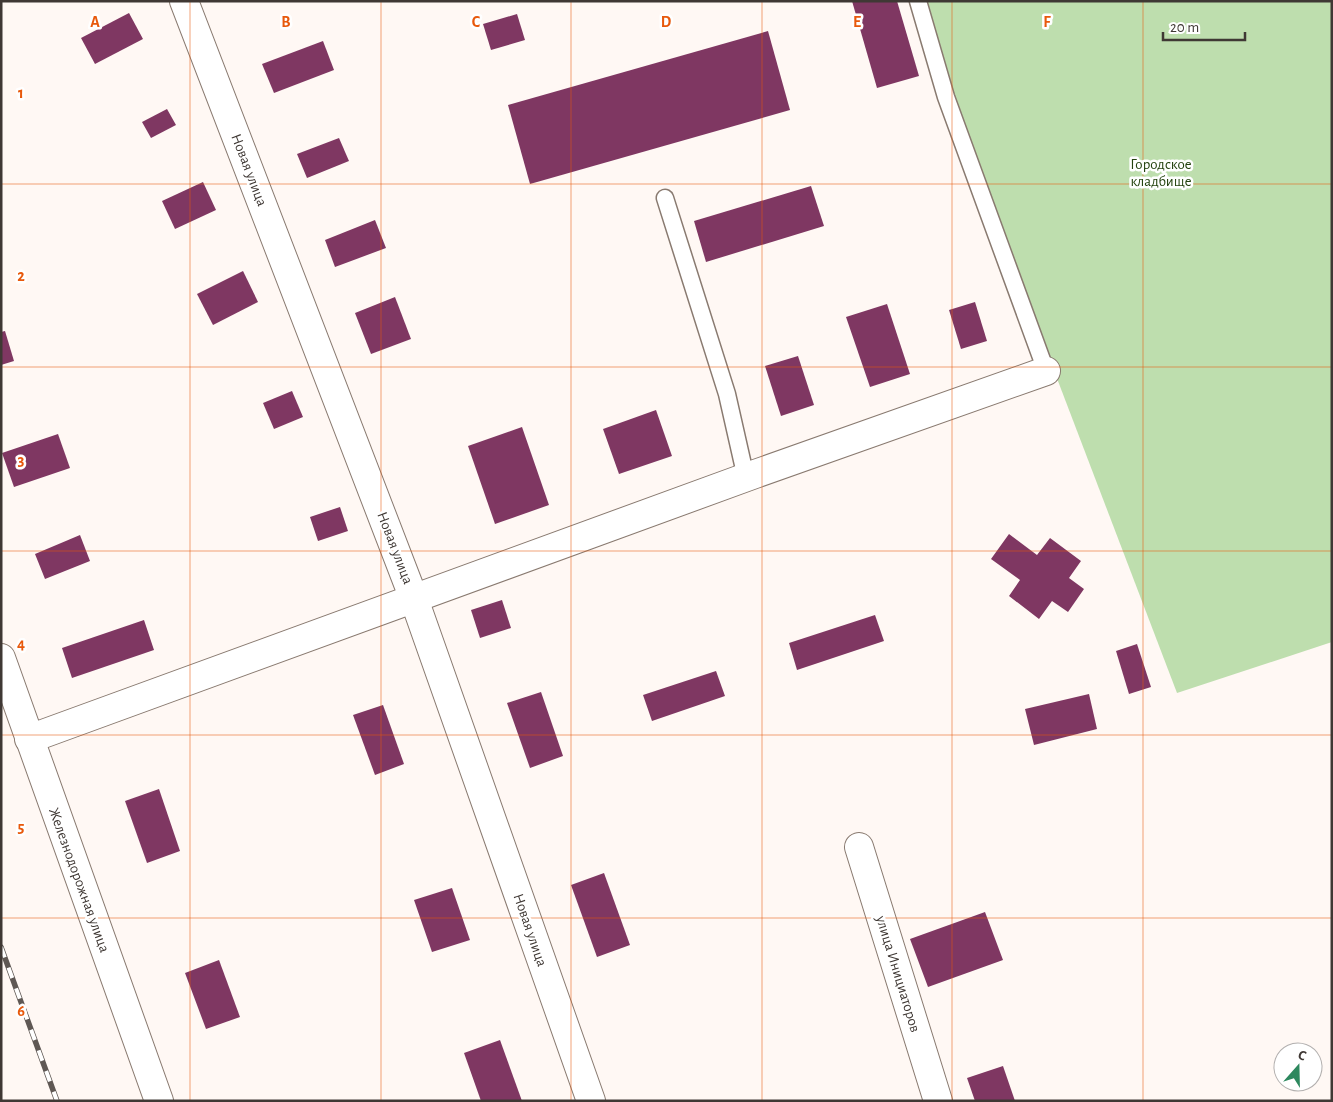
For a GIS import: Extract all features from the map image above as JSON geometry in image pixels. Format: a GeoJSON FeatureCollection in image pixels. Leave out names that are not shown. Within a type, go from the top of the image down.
{"type":"FeatureCollection","features":[{"type":"Feature","properties":{"kind":"street","name":"Новая улица"},"geometry":{"type":"LineString","coordinates":[[184,1],[414,599],[591,1101]]}},
{"type":"Feature","properties":{"kind":"street"},"geometry":{"type":"LineString","coordinates":[[29,739],[746,478],[1046,372]]}},
{"type":"Feature","properties":{"kind":"street","name":"Железнодорожная улица"},"geometry":{"type":"LineString","coordinates":[[1,658],[158,1101]]}},
{"type":"Feature","properties":{"kind":"street","name":"улица Инициаторов"},"geometry":{"type":"LineString","coordinates":[[859,847],[938,1101]]}},
{"type":"Feature","properties":{"kind":"lane"},"geometry":{"type":"LineString","coordinates":[[918,1],[946,97],[1046,372]]}},
{"type":"Feature","properties":{"kind":"lane"},"geometry":{"type":"LineString","coordinates":[[664,198],[727,394],[746,478]]}},
{"type":"Feature","properties":{"kind":"green space","name":"Городское кладбище"},"geometry":{"type":"Polygon","coordinates":[[[913,1],[1332,1],[1332,642],[1177,693],[913,1]]]}},
{"type":"Feature","properties":{"kind":"building"},"geometry":{"type":"Polygon","coordinates":[[[852,1],[897,1],[919,76],[877,88],[852,1]]]}},
{"type":"Feature","properties":{"kind":"building"},"geometry":{"type":"Polygon","coordinates":[[[129,13],[143,39],[95,64],[81,38],[129,13]]]}},
{"type":"Feature","properties":{"kind":"building"},"geometry":{"type":"Polygon","coordinates":[[[517,14],[525,40],[491,50],[483,24],[517,14]]]}},
{"type":"Feature","properties":{"kind":"building"},"geometry":{"type":"Polygon","coordinates":[[[768,31],[790,110],[530,184],[508,105],[768,31]]]}},
{"type":"Feature","properties":{"kind":"building"},"geometry":{"type":"Polygon","coordinates":[[[323,41],[334,70],[274,93],[262,64],[323,41]]]}},
{"type":"Feature","properties":{"kind":"building"},"geometry":{"type":"Polygon","coordinates":[[[167,109],[176,125],[151,138],[142,122],[167,109]]]}},
{"type":"Feature","properties":{"kind":"building"},"geometry":{"type":"Polygon","coordinates":[[[339,138],[349,161],[307,178],[297,154],[339,138]]]}},
{"type":"Feature","properties":{"kind":"building"},"geometry":{"type":"Polygon","coordinates":[[[203,182],[216,210],[175,229],[162,201],[203,182]]]}},
{"type":"Feature","properties":{"kind":"building"},"geometry":{"type":"Polygon","coordinates":[[[811,186],[824,226],[706,262],[694,221],[811,186]]]}},
{"type":"Feature","properties":{"kind":"building"},"geometry":{"type":"Polygon","coordinates":[[[375,220],[386,248],[335,267],[325,240],[375,220]]]}},
{"type":"Feature","properties":{"kind":"building"},"geometry":{"type":"Polygon","coordinates":[[[243,271],[258,302],[213,325],[197,294],[243,271]]]}},
{"type":"Feature","properties":{"kind":"building"},"geometry":{"type":"Polygon","coordinates":[[[395,297],[411,339],[371,354],[355,313],[395,297]]]}},
{"type":"Feature","properties":{"kind":"building"},"geometry":{"type":"Polygon","coordinates":[[[975,302],[987,341],[961,349],[949,310],[975,302]]]}},
{"type":"Feature","properties":{"kind":"building"},"geometry":{"type":"Polygon","coordinates":[[[887,304],[910,374],[870,387],[846,317],[887,304]]]}},
{"type":"Feature","properties":{"kind":"building"},"geometry":{"type":"Polygon","coordinates":[[[5,331],[14,361],[1,365],[1,332],[5,331]]]}},
{"type":"Feature","properties":{"kind":"building"},"geometry":{"type":"Polygon","coordinates":[[[798,356],[814,405],[781,416],[765,366],[798,356]]]}},
{"type":"Feature","properties":{"kind":"building"},"geometry":{"type":"Polygon","coordinates":[[[292,391],[303,417],[274,429],[263,403],[292,391]]]}},
{"type":"Feature","properties":{"kind":"building"},"geometry":{"type":"Polygon","coordinates":[[[656,410],[672,456],[619,474],[603,429],[656,410]]]}},
{"type":"Feature","properties":{"kind":"building"},"geometry":{"type":"Polygon","coordinates":[[[522,427],[549,505],[495,524],[468,446],[522,427]]]}},
{"type":"Feature","properties":{"kind":"building"},"geometry":{"type":"Polygon","coordinates":[[[58,434],[70,468],[14,487],[2,453],[58,434]]]}},
{"type":"Feature","properties":{"kind":"building"},"geometry":{"type":"Polygon","coordinates":[[[340,507],[348,531],[318,541],[310,517],[340,507]]]}},
{"type":"Feature","properties":{"kind":"building"},"geometry":{"type":"Polygon","coordinates":[[[1009,534],[1037,555],[1050,538],[1081,561],[1069,578],[1084,589],[1068,612],[1052,601],[1039,619],[1009,596],[1020,580],[991,559],[1009,534]]]}},
{"type":"Feature","properties":{"kind":"building"},"geometry":{"type":"Polygon","coordinates":[[[80,535],[90,561],[45,579],[35,554],[80,535]]]}},
{"type":"Feature","properties":{"kind":"building"},"geometry":{"type":"Polygon","coordinates":[[[502,600],[511,628],[480,638],[471,610],[502,600]]]}},
{"type":"Feature","properties":{"kind":"building"},"geometry":{"type":"Polygon","coordinates":[[[875,615],[884,641],[797,670],[789,643],[875,615]]]}},
{"type":"Feature","properties":{"kind":"building"},"geometry":{"type":"Polygon","coordinates":[[[144,620],[154,650],[72,678],[62,648],[144,620]]]}},
{"type":"Feature","properties":{"kind":"building"},"geometry":{"type":"Polygon","coordinates":[[[1137,644],[1151,687],[1129,694],[1116,651],[1137,644]]]}},
{"type":"Feature","properties":{"kind":"building"},"geometry":{"type":"Polygon","coordinates":[[[716,671],[725,696],[652,721],[643,695],[716,671]]]}},
{"type":"Feature","properties":{"kind":"building"},"geometry":{"type":"Polygon","coordinates":[[[541,692],[563,756],[530,768],[507,703],[541,692]]]}},
{"type":"Feature","properties":{"kind":"building"},"geometry":{"type":"Polygon","coordinates":[[[1089,694],[1097,729],[1034,745],[1025,709],[1089,694]]]}},
{"type":"Feature","properties":{"kind":"building"},"geometry":{"type":"Polygon","coordinates":[[[383,705],[404,764],[375,775],[353,715],[383,705]]]}},
{"type":"Feature","properties":{"kind":"building"},"geometry":{"type":"Polygon","coordinates":[[[159,789],[180,851],[147,863],[125,801],[159,789]]]}},
{"type":"Feature","properties":{"kind":"building"},"geometry":{"type":"Polygon","coordinates":[[[604,873],[630,945],[597,957],[571,885],[604,873]]]}},
{"type":"Feature","properties":{"kind":"building"},"geometry":{"type":"Polygon","coordinates":[[[452,888],[470,940],[432,952],[414,900],[452,888]]]}},
{"type":"Feature","properties":{"kind":"building"},"geometry":{"type":"Polygon","coordinates":[[[985,912],[1003,960],[928,987],[910,939],[985,912]]]}},
{"type":"Feature","properties":{"kind":"building"},"geometry":{"type":"Polygon","coordinates":[[[219,960],[240,1017],[206,1029],[185,973],[219,960]]]}},
{"type":"Feature","properties":{"kind":"building"},"geometry":{"type":"Polygon","coordinates":[[[500,1040],[522,1101],[481,1101],[464,1053],[500,1040]]]}},
{"type":"Feature","properties":{"kind":"building"},"geometry":{"type":"Polygon","coordinates":[[[1003,1066],[1015,1101],[975,1101],[967,1078],[1003,1066]]]}},
{"type":"Feature","properties":{"kind":"railway"},"geometry":{"type":"LineString","coordinates":[[1,947],[57,1101]]}}]}
